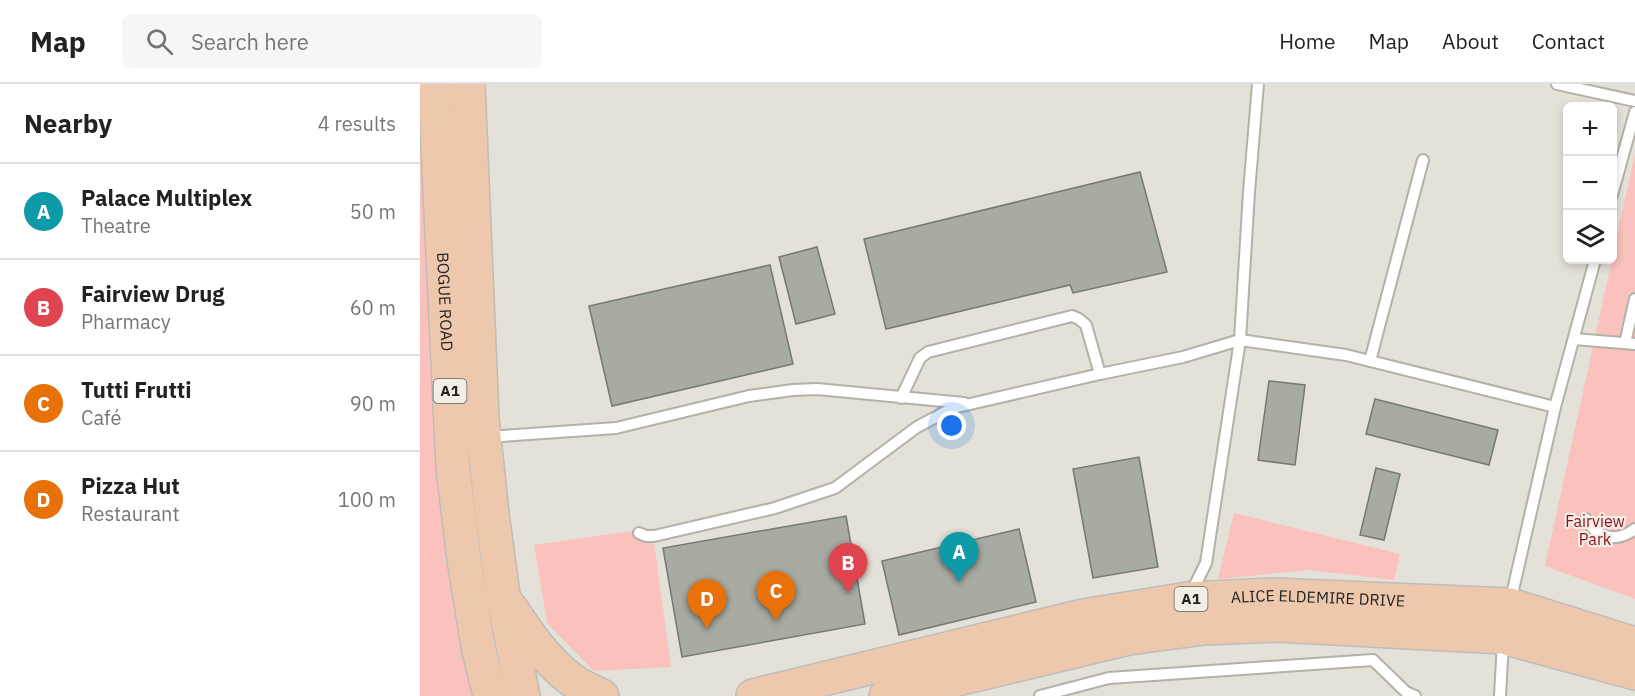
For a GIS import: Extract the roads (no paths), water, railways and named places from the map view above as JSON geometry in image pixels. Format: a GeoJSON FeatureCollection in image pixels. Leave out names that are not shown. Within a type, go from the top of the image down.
{"type":"FeatureCollection","features":[{"type":"Feature","properties":{"kind":"main road","name":"BOGUE ROAD"},"geometry":{"type":"LineString","coordinates":[[435,84],[453,468],[476,635],[490,696]]}},
{"type":"Feature","properties":{"kind":"main road","name":"BOGUE ROAD"},"geometry":{"type":"LineString","coordinates":[[468,84],[482,418],[503,595],[523,696]]}},
{"type":"Feature","properties":{"kind":"main road"},"geometry":{"type":"LineString","coordinates":[[503,595],[530,637],[549,660],[572,681],[602,696]]}},
{"type":"Feature","properties":{"kind":"main road","name":"ALICE ELDEMIRE DRIVE"},"geometry":{"type":"LineString","coordinates":[[753,696],[1083,616],[1188,599],[1274,595],[1507,621],[1635,644]]}},
{"type":"Feature","properties":{"kind":"main road","name":"ALICE ELDEMIRE DRIVE"},"geometry":{"type":"LineString","coordinates":[[886,696],[1129,638],[1204,628],[1278,625],[1507,621],[1635,673]]}},
{"type":"Feature","properties":{"kind":"lane"},"geometry":{"type":"LineString","coordinates":[[1188,599],[1206,563],[1240,340],[1258,84]]}},
{"type":"Feature","properties":{"kind":"lane"},"geometry":{"type":"LineString","coordinates":[[1557,84],[1635,101]]}},
{"type":"Feature","properties":{"kind":"lane"},"geometry":{"type":"LineString","coordinates":[[1617,177],[1635,112]]}},
{"type":"Feature","properties":{"kind":"lane"},"geometry":{"type":"LineString","coordinates":[[1370,361],[1423,160]]}},
{"type":"Feature","properties":{"kind":"lane"},"geometry":{"type":"LineString","coordinates":[[1500,696],[1507,621],[1555,407],[1594,264]]}},
{"type":"Feature","properties":{"kind":"lane"},"geometry":{"type":"LineString","coordinates":[[1574,339],[1630,343],[1635,299]]}},
{"type":"Feature","properties":{"kind":"lane"},"geometry":{"type":"LineString","coordinates":[[901,398],[920,358],[928,352],[1072,316],[1086,326],[1100,374]]}},
{"type":"Feature","properties":{"kind":"lane"},"geometry":{"type":"LineString","coordinates":[[639,533],[654,536],[716,523],[775,508],[836,488],[917,427],[953,408],[1183,357],[1240,340],[1346,355],[1555,407]]}},
{"type":"Feature","properties":{"kind":"lane"},"geometry":{"type":"LineString","coordinates":[[485,437],[616,428],[749,396],[793,390],[817,389],[970,404]]}},
{"type":"Feature","properties":{"kind":"lane"},"geometry":{"type":"LineString","coordinates":[[1586,519],[1591,528],[1609,537],[1629,534],[1635,529]]}},
{"type":"Feature","properties":{"kind":"lane"},"geometry":{"type":"LineString","coordinates":[[1040,696],[1109,678],[1373,660],[1406,692],[1415,696]]}},
{"type":"Feature","properties":{"kind":"place","name":"Palace Multiplex"},"geometry":{"type":"Point","coordinates":[959,582]}},
{"type":"Feature","properties":{"kind":"place","name":"Fairview Drug"},"geometry":{"type":"Point","coordinates":[848,593]}},
{"type":"Feature","properties":{"kind":"place","name":"Tutti Frutti"},"geometry":{"type":"Point","coordinates":[776,621]}},
{"type":"Feature","properties":{"kind":"place","name":"Pizza Hut"},"geometry":{"type":"Point","coordinates":[707,629]}},
{"type":"Feature","properties":{"kind":"park label","name":"Fairview Park"},"geometry":{"type":"Point","coordinates":[1595,530]}}]}
